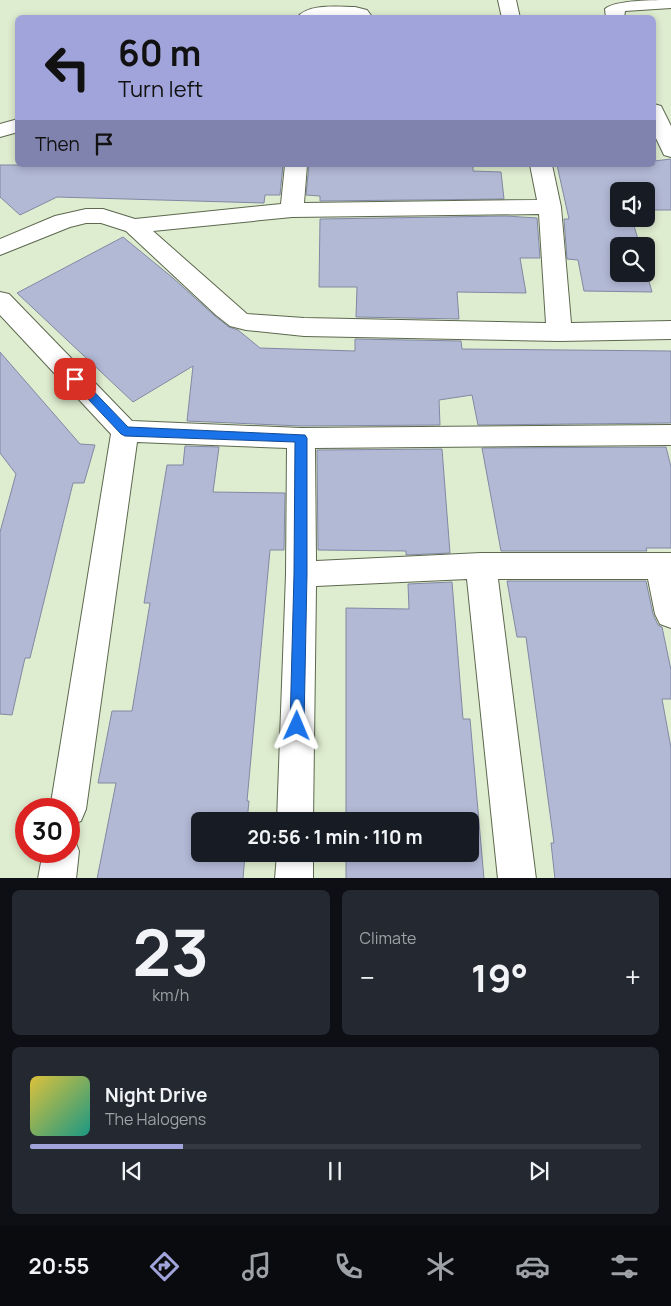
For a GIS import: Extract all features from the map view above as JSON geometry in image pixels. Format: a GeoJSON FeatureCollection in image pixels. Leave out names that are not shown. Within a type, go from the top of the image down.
{"type":"FeatureCollection","features":[{"type":"Feature","properties":{"kind":"street"},"geometry":{"type":"LineString","coordinates":[[508,0],[510,15]]}},
{"type":"Feature","properties":{"kind":"street"},"geometry":{"type":"LineString","coordinates":[[615,15],[614,9],[622,6],[671,3]]}},
{"type":"Feature","properties":{"kind":"street"},"geometry":{"type":"LineString","coordinates":[[312,15],[356,12],[362,15]]}},
{"type":"Feature","properties":{"kind":"street"},"geometry":{"type":"LineString","coordinates":[[656,115],[670,148]]}},
{"type":"Feature","properties":{"kind":"street"},"geometry":{"type":"LineString","coordinates":[[0,131],[15,126]]}},
{"type":"Feature","properties":{"kind":"street"},"geometry":{"type":"LineString","coordinates":[[292,210],[296,167]]}},
{"type":"Feature","properties":{"kind":"street"},"geometry":{"type":"LineString","coordinates":[[541,167],[550,207],[559,332]]}},
{"type":"Feature","properties":{"kind":"street"},"geometry":{"type":"LineString","coordinates":[[134,226],[292,210],[550,207]]}},
{"type":"Feature","properties":{"kind":"street"},"geometry":{"type":"LineString","coordinates":[[0,248],[49,226],[79,217],[104,216],[134,226],[230,314],[246,322],[304,326],[559,332],[671,330]]}},
{"type":"Feature","properties":{"kind":"street"},"geometry":{"type":"LineString","coordinates":[[0,300],[125,431],[301,438],[671,435]]}},
{"type":"Feature","properties":{"kind":"street"},"geometry":{"type":"LineString","coordinates":[[70,798],[125,431]]}},
{"type":"Feature","properties":{"kind":"street"},"geometry":{"type":"LineString","coordinates":[[295,812],[301,574],[301,438]]}},
{"type":"Feature","properties":{"kind":"street"},"geometry":{"type":"LineString","coordinates":[[301,574],[481,566],[665,566],[671,614]]}},
{"type":"Feature","properties":{"kind":"street"},"geometry":{"type":"LineString","coordinates":[[481,566],[517,878]]}},
{"type":"Feature","properties":{"kind":"street"},"geometry":{"type":"LineString","coordinates":[[294,862],[294,878]]}},
{"type":"Feature","properties":{"kind":"street"},"geometry":{"type":"LineString","coordinates":[[57,878],[59,863]]}},
{"type":"Feature","properties":{"kind":"building"},"geometry":{"type":"Polygon","coordinates":[[[671,159],[671,210],[655,210],[655,182],[610,182],[610,227],[634,227],[637,237],[610,237],[610,282],[649,282],[652,292],[584,291],[578,260],[567,259],[564,219],[569,219],[557,167],[656,167],[656,161],[671,159]]]}},
{"type":"Feature","properties":{"kind":"building"},"geometry":{"type":"Polygon","coordinates":[[[0,165],[15,165],[15,167],[283,167],[280,195],[265,195],[264,203],[57,197],[20,215],[0,197],[0,165]]]}},
{"type":"Feature","properties":{"kind":"building"},"geometry":{"type":"Polygon","coordinates":[[[309,167],[473,167],[473,171],[501,172],[504,199],[320,201],[320,196],[306,195],[309,167]]]}},
{"type":"Feature","properties":{"kind":"building"},"geometry":{"type":"Polygon","coordinates":[[[506,216],[537,218],[540,258],[520,258],[526,293],[457,292],[459,319],[356,317],[357,287],[319,287],[320,219],[506,216]]]}},
{"type":"Feature","properties":{"kind":"building"},"geometry":{"type":"Polygon","coordinates":[[[123,237],[215,316],[229,327],[238,330],[260,348],[355,351],[355,339],[461,341],[462,349],[671,351],[671,423],[478,425],[472,395],[439,400],[440,425],[301,426],[187,421],[193,366],[133,402],[17,293],[123,237]]]}},
{"type":"Feature","properties":{"kind":"building"},"geometry":{"type":"Polygon","coordinates":[[[0,352],[80,444],[95,445],[84,483],[73,483],[30,658],[25,658],[12,715],[0,714],[0,532],[16,474],[0,453],[0,352]]]}},
{"type":"Feature","properties":{"kind":"building"},"geometry":{"type":"Polygon","coordinates":[[[185,446],[219,447],[213,492],[285,493],[284,550],[270,550],[247,801],[249,801],[248,812],[191,812],[191,862],[244,862],[243,878],[97,878],[116,783],[98,783],[112,711],[132,711],[150,603],[144,603],[167,465],[183,465],[185,446]]]}},
{"type":"Feature","properties":{"kind":"building"},"geometry":{"type":"Polygon","coordinates":[[[666,447],[671,467],[671,548],[646,548],[647,551],[501,551],[482,448],[666,447]]]}},
{"type":"Feature","properties":{"kind":"building"},"geometry":{"type":"Polygon","coordinates":[[[442,449],[450,553],[406,555],[406,551],[318,550],[317,450],[442,449]]]}},
{"type":"Feature","properties":{"kind":"building"},"geometry":{"type":"Polygon","coordinates":[[[507,581],[646,581],[653,614],[658,625],[662,627],[671,670],[671,699],[662,699],[671,748],[671,878],[555,878],[551,843],[554,843],[526,637],[517,637],[507,581]]]}},
{"type":"Feature","properties":{"kind":"building"},"geometry":{"type":"Polygon","coordinates":[[[452,582],[463,719],[470,719],[478,812],[346,812],[346,608],[409,609],[408,584],[452,582]]]}},
{"type":"Feature","properties":{"kind":"building"},"geometry":{"type":"Polygon","coordinates":[[[479,822],[484,878],[346,878],[346,862],[479,862],[479,822]]]}},
{"type":"Feature","properties":{"kind":"route"},"geometry":{"type":"LineString","coordinates":[[75,379],[125,431],[301,438],[301,574],[297,726]]}}]}
